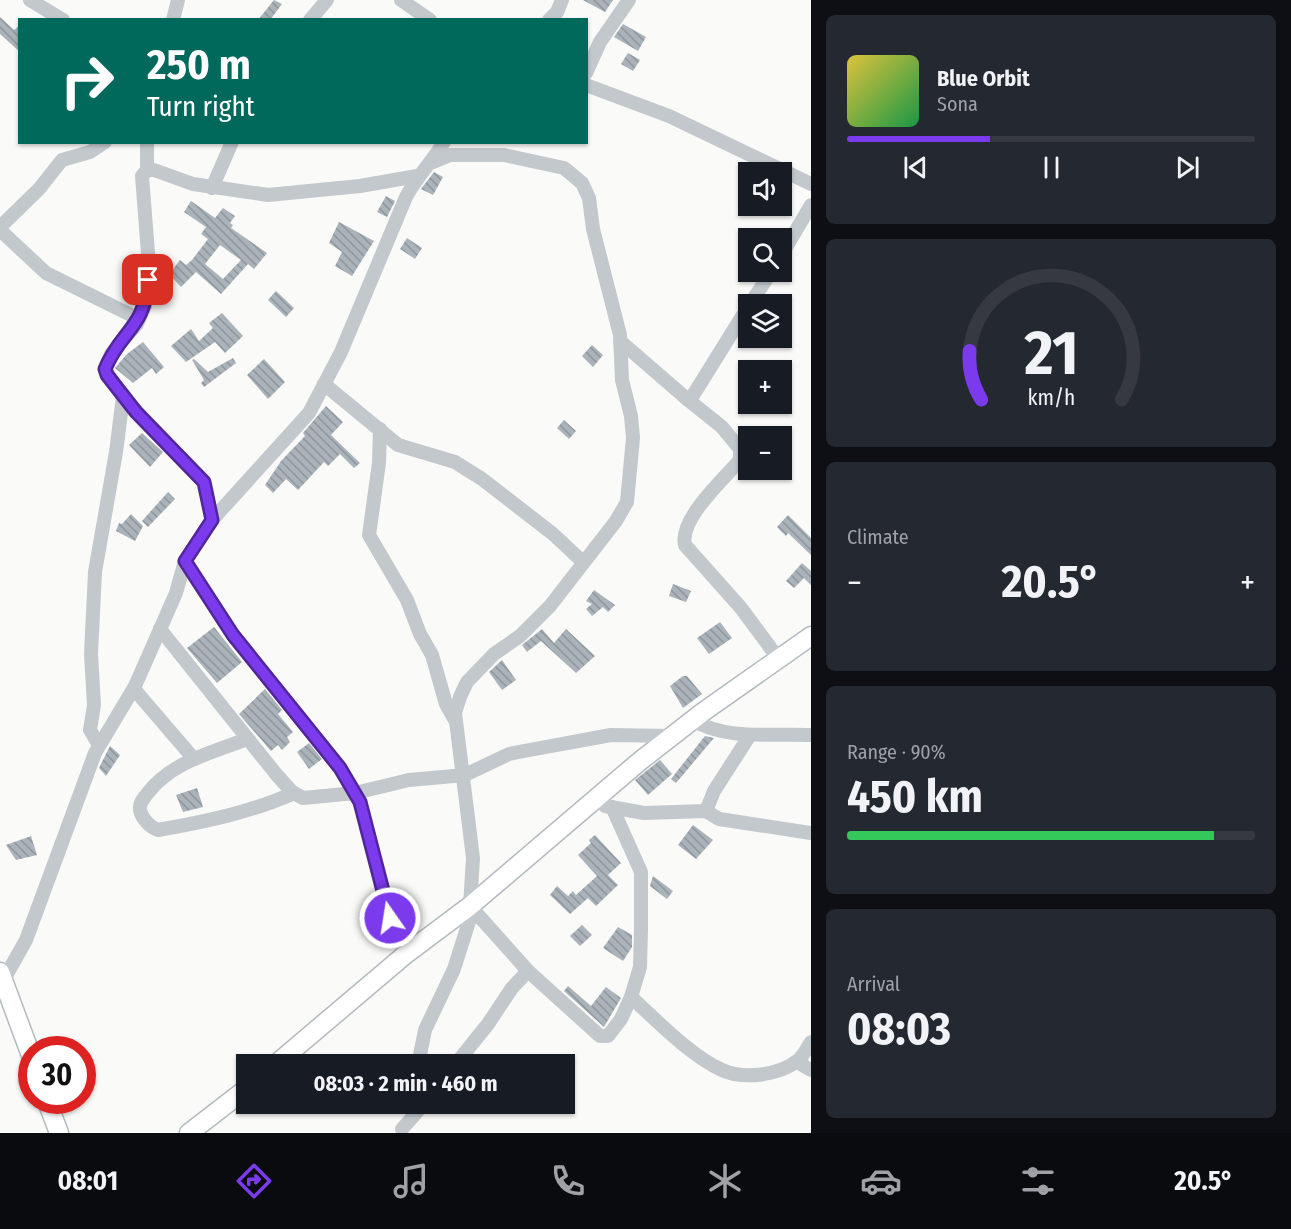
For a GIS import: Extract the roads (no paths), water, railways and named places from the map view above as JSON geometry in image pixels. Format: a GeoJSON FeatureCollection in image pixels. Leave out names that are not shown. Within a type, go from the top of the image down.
{"type":"FeatureCollection","features":[{"type":"Feature","properties":{"kind":"street"},"geometry":{"type":"LineString","coordinates":[[30,0],[60,18]]}},
{"type":"Feature","properties":{"kind":"street"},"geometry":{"type":"LineString","coordinates":[[312,18],[327,0]]}},
{"type":"Feature","properties":{"kind":"street"},"geometry":{"type":"LineString","coordinates":[[401,0],[427,18]]}},
{"type":"Feature","properties":{"kind":"street"},"geometry":{"type":"LineString","coordinates":[[551,18],[557,12],[562,0]]}},
{"type":"Feature","properties":{"kind":"street"},"geometry":{"type":"LineString","coordinates":[[588,69],[600,42],[628,0]]}},
{"type":"Feature","properties":{"kind":"street"},"geometry":{"type":"LineString","coordinates":[[588,87],[669,116],[811,184]]}},
{"type":"Feature","properties":{"kind":"street"},"geometry":{"type":"LineString","coordinates":[[102,144],[90,152],[75,154],[55,165],[39,189],[0,228],[46,273],[139,320]]}},
{"type":"Feature","properties":{"kind":"street"},"geometry":{"type":"LineString","coordinates":[[147,144],[147,170],[142,176],[149,266],[145,306],[139,320],[111,354],[105,369],[123,397],[204,482],[212,520]]}},
{"type":"Feature","properties":{"kind":"street"},"geometry":{"type":"LineString","coordinates":[[212,188],[231,144]]}},
{"type":"Feature","properties":{"kind":"street"},"geometry":{"type":"LineString","coordinates":[[433,162],[443,144]]}},
{"type":"Feature","properties":{"kind":"street"},"geometry":{"type":"LineString","coordinates":[[24,1036],[2,977],[26,940],[99,745],[134,689],[176,593],[185,561],[212,520],[309,413],[341,352],[384,244],[417,176],[433,162],[450,155],[504,155],[564,168],[582,183],[589,198],[593,229],[620,341],[622,380],[631,416],[633,438],[627,502],[616,521],[550,606],[467,682],[456,707],[473,858],[472,908],[453,969],[425,1030],[420,1054]]}},
{"type":"Feature","properties":{"kind":"street"},"geometry":{"type":"LineString","coordinates":[[147,170],[154,170],[193,184],[212,188],[268,195],[297,194],[417,176]]}},
{"type":"Feature","properties":{"kind":"street"},"geometry":{"type":"LineString","coordinates":[[792,237],[811,205]]}},
{"type":"Feature","properties":{"kind":"street"},"geometry":{"type":"LineString","coordinates":[[687,399],[692,397],[738,324]]}},
{"type":"Feature","properties":{"kind":"street"},"geometry":{"type":"LineString","coordinates":[[620,341],[722,427],[740,449],[740,459],[689,519],[682,534],[685,545],[741,608],[778,658]]}},
{"type":"Feature","properties":{"kind":"street"},"geometry":{"type":"LineString","coordinates":[[324,384],[398,445],[455,462],[553,534],[583,562]]}},
{"type":"Feature","properties":{"kind":"street"},"geometry":{"type":"LineString","coordinates":[[99,745],[90,730],[94,705],[91,654],[95,572],[123,397]]}},
{"type":"Feature","properties":{"kind":"street"},"geometry":{"type":"LineString","coordinates":[[380,429],[379,463],[369,535],[401,586],[420,634],[432,656],[446,704],[458,726]]}},
{"type":"Feature","properties":{"kind":"street"},"geometry":{"type":"LineString","coordinates":[[185,561],[233,635],[340,768],[355,793],[373,847],[390,918],[406,954]]}},
{"type":"Feature","properties":{"kind":"street"},"geometry":{"type":"LineString","coordinates":[[160,630],[247,739],[294,793],[303,798],[355,793],[409,780],[465,775],[509,754],[611,735],[672,736]]}},
{"type":"Feature","properties":{"kind":"street"},"geometry":{"type":"LineString","coordinates":[[288,1054],[406,954],[472,908],[692,720],[811,636]]}},
{"type":"Feature","properties":{"kind":"street"},"geometry":{"type":"LineString","coordinates":[[134,689],[194,759]]}},
{"type":"Feature","properties":{"kind":"street"},"geometry":{"type":"LineString","coordinates":[[692,720],[709,730],[750,735],[811,735]]}},
{"type":"Feature","properties":{"kind":"street"},"geometry":{"type":"LineString","coordinates":[[706,811],[714,791],[750,735]]}},
{"type":"Feature","properties":{"kind":"street"},"geometry":{"type":"LineString","coordinates":[[247,739],[169,770],[156,782],[142,801],[141,813],[152,827],[158,830],[197,823],[271,802],[294,793]]}},
{"type":"Feature","properties":{"kind":"street"},"geometry":{"type":"LineString","coordinates":[[591,804],[644,813],[706,811],[729,821],[811,833]]}},
{"type":"Feature","properties":{"kind":"street"},"geometry":{"type":"LineString","coordinates":[[472,908],[528,971],[600,1036],[608,1036],[621,1019],[631,998],[640,967],[641,872],[612,807]]}},
{"type":"Feature","properties":{"kind":"street"},"geometry":{"type":"LineString","coordinates":[[464,1054],[488,1024],[512,988],[528,971]]}},
{"type":"Feature","properties":{"kind":"street"},"geometry":{"type":"LineString","coordinates":[[631,998],[667,1029],[725,1072],[768,1074],[784,1070],[797,1062],[811,1042]]}},
{"type":"Feature","properties":{"kind":"street"},"geometry":{"type":"LineString","coordinates":[[797,1062],[811,1070]]}},
{"type":"Feature","properties":{"kind":"street"},"geometry":{"type":"LineString","coordinates":[[189,1133],[236,1097]]}},
{"type":"Feature","properties":{"kind":"street"},"geometry":{"type":"LineString","coordinates":[[52,1114],[59,1133]]}},
{"type":"Feature","properties":{"kind":"street"},"geometry":{"type":"LineString","coordinates":[[401,1131],[406,1114]]}},
{"type":"Feature","properties":{"kind":"street"},"geometry":{"type":"LineString","coordinates":[[401,1131],[415,1114]]}}]}
